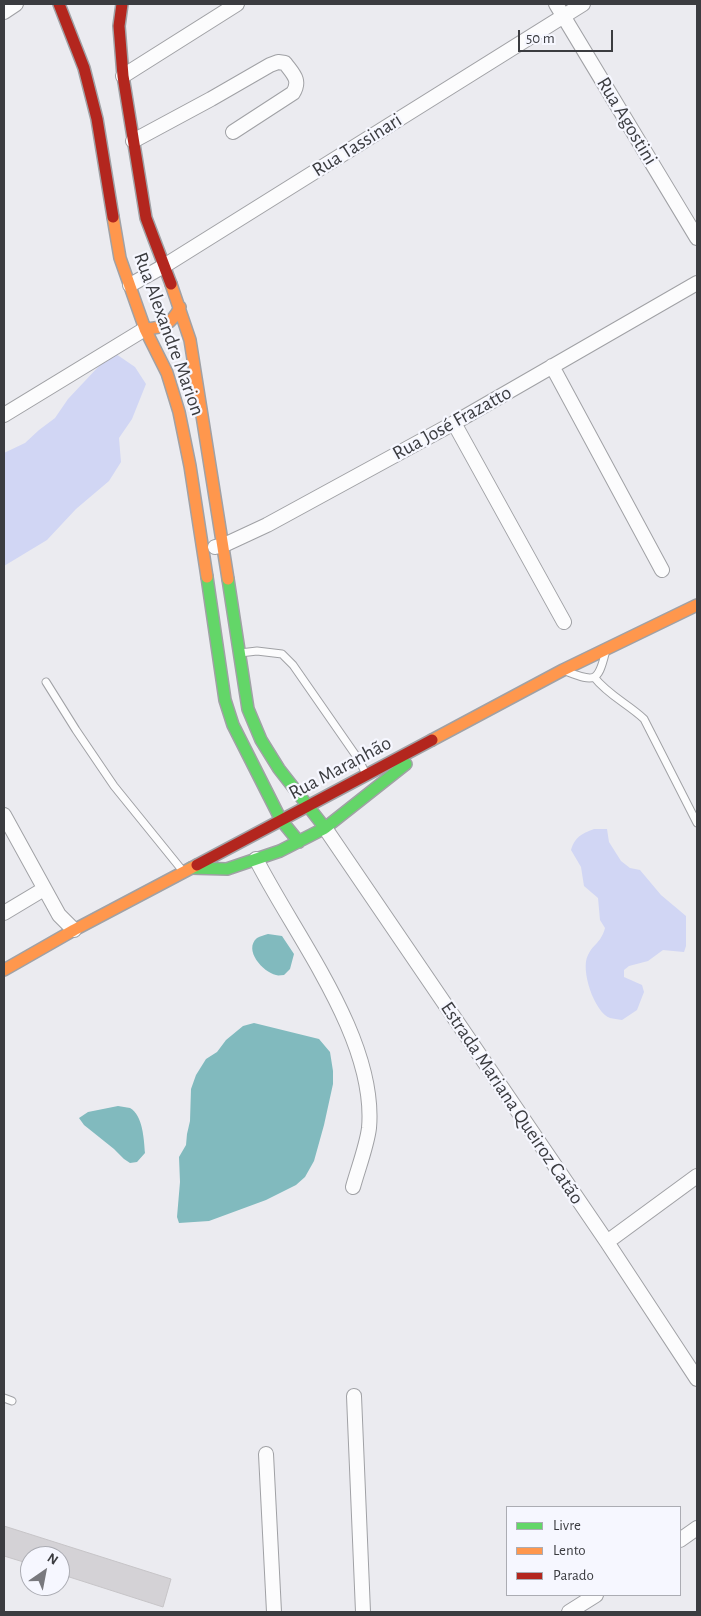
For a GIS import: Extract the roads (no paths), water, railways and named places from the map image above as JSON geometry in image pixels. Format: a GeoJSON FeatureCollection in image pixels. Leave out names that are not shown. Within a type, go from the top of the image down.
{"type":"FeatureCollection","features":[{"type":"Feature","properties":{"kind":"street"},"geometry":{"type":"LineString","coordinates":[[4,12],[16,4]]}},
{"type":"Feature","properties":{"kind":"street","name":"Rua Alexandre Marion"},"geometry":{"type":"LineString","coordinates":[[58,4],[84,68],[97,119],[120,258],[145,329],[166,373],[179,412],[190,466],[225,700],[234,726],[281,820],[299,842]]}},
{"type":"Feature","properties":{"kind":"street","name":"Rua Alexandre Marion"},"geometry":{"type":"LineString","coordinates":[[122,4],[119,26],[123,76],[146,218],[180,307],[190,340],[224,544],[248,710],[261,740],[279,769],[325,828]]}},
{"type":"Feature","properties":{"kind":"street"},"geometry":{"type":"LineString","coordinates":[[123,76],[237,4]]}},
{"type":"Feature","properties":{"kind":"street","name":"Rua Tassinari"},"geometry":{"type":"LineString","coordinates":[[130,285],[164,266],[560,10],[583,4]]}},
{"type":"Feature","properties":{"kind":"street","name":"Rua Agostini"},"geometry":{"type":"LineString","coordinates":[[560,10],[697,238]]}},
{"type":"Feature","properties":{"kind":"street"},"geometry":{"type":"LineString","coordinates":[[133,141],[270,65],[278,62],[285,63],[296,79],[297,86],[293,93],[233,132]]}},
{"type":"Feature","properties":{"kind":"street","name":"Rua José Frazatto"},"geometry":{"type":"LineString","coordinates":[[202,549],[224,544],[267,525],[454,423],[697,283]]}},
{"type":"Feature","properties":{"kind":"street"},"geometry":{"type":"LineString","coordinates":[[4,415],[145,329],[160,328],[170,324],[177,316],[180,307]]}},
{"type":"Feature","properties":{"kind":"street"},"geometry":{"type":"LineString","coordinates":[[552,366],[662,570]]}},
{"type":"Feature","properties":{"kind":"street"},"geometry":{"type":"LineString","coordinates":[[454,423],[564,622]]}},
{"type":"Feature","properties":{"kind":"street","name":"Rua Maranhão"},"geometry":{"type":"LineString","coordinates":[[4,970],[74,930],[563,670],[697,605]]}},
{"type":"Feature","properties":{"kind":"street"},"geometry":{"type":"LineString","coordinates":[[186,870],[227,869],[280,851],[299,842],[325,828],[441,736]]}},
{"type":"Feature","properties":{"kind":"street"},"geometry":{"type":"LineString","coordinates":[[4,815],[59,915],[74,930]]}},
{"type":"Feature","properties":{"kind":"street","name":"Estrada Mariana Queiroz Catão"},"geometry":{"type":"LineString","coordinates":[[325,828],[607,1242],[697,1379]]}},
{"type":"Feature","properties":{"kind":"street"},"geometry":{"type":"LineString","coordinates":[[256,859],[345,1015],[367,1083],[369,1128],[354,1186]]}},
{"type":"Feature","properties":{"kind":"street"},"geometry":{"type":"LineString","coordinates":[[4,913],[44,889]]}},
{"type":"Feature","properties":{"kind":"street"},"geometry":{"type":"LineString","coordinates":[[607,1242],[697,1176]]}},
{"type":"Feature","properties":{"kind":"street"},"geometry":{"type":"LineString","coordinates":[[354,1396],[363,1612]]}},
{"type":"Feature","properties":{"kind":"street"},"geometry":{"type":"LineString","coordinates":[[266,1454],[274,1612]]}},
{"type":"Feature","properties":{"kind":"street"},"geometry":{"type":"LineString","coordinates":[[681,1539],[697,1528]]}},
{"type":"Feature","properties":{"kind":"street"},"geometry":{"type":"LineString","coordinates":[[569,1612],[594,1596]]}},
{"type":"Feature","properties":{"kind":"lane"},"geometry":{"type":"LineString","coordinates":[[563,670],[588,680],[594,677],[602,668],[606,648]]}},
{"type":"Feature","properties":{"kind":"lane"},"geometry":{"type":"LineString","coordinates":[[240,654],[257,651],[282,654],[293,665],[367,775]]}},
{"type":"Feature","properties":{"kind":"lane"},"geometry":{"type":"LineString","coordinates":[[594,677],[603,689],[632,707],[644,719],[697,823]]}},
{"type":"Feature","properties":{"kind":"lane"},"geometry":{"type":"LineString","coordinates":[[46,682],[114,786],[186,870]]}},
{"type":"Feature","properties":{"kind":"lane"},"geometry":{"type":"LineString","coordinates":[[4,1398],[12,1400]]}}]}
